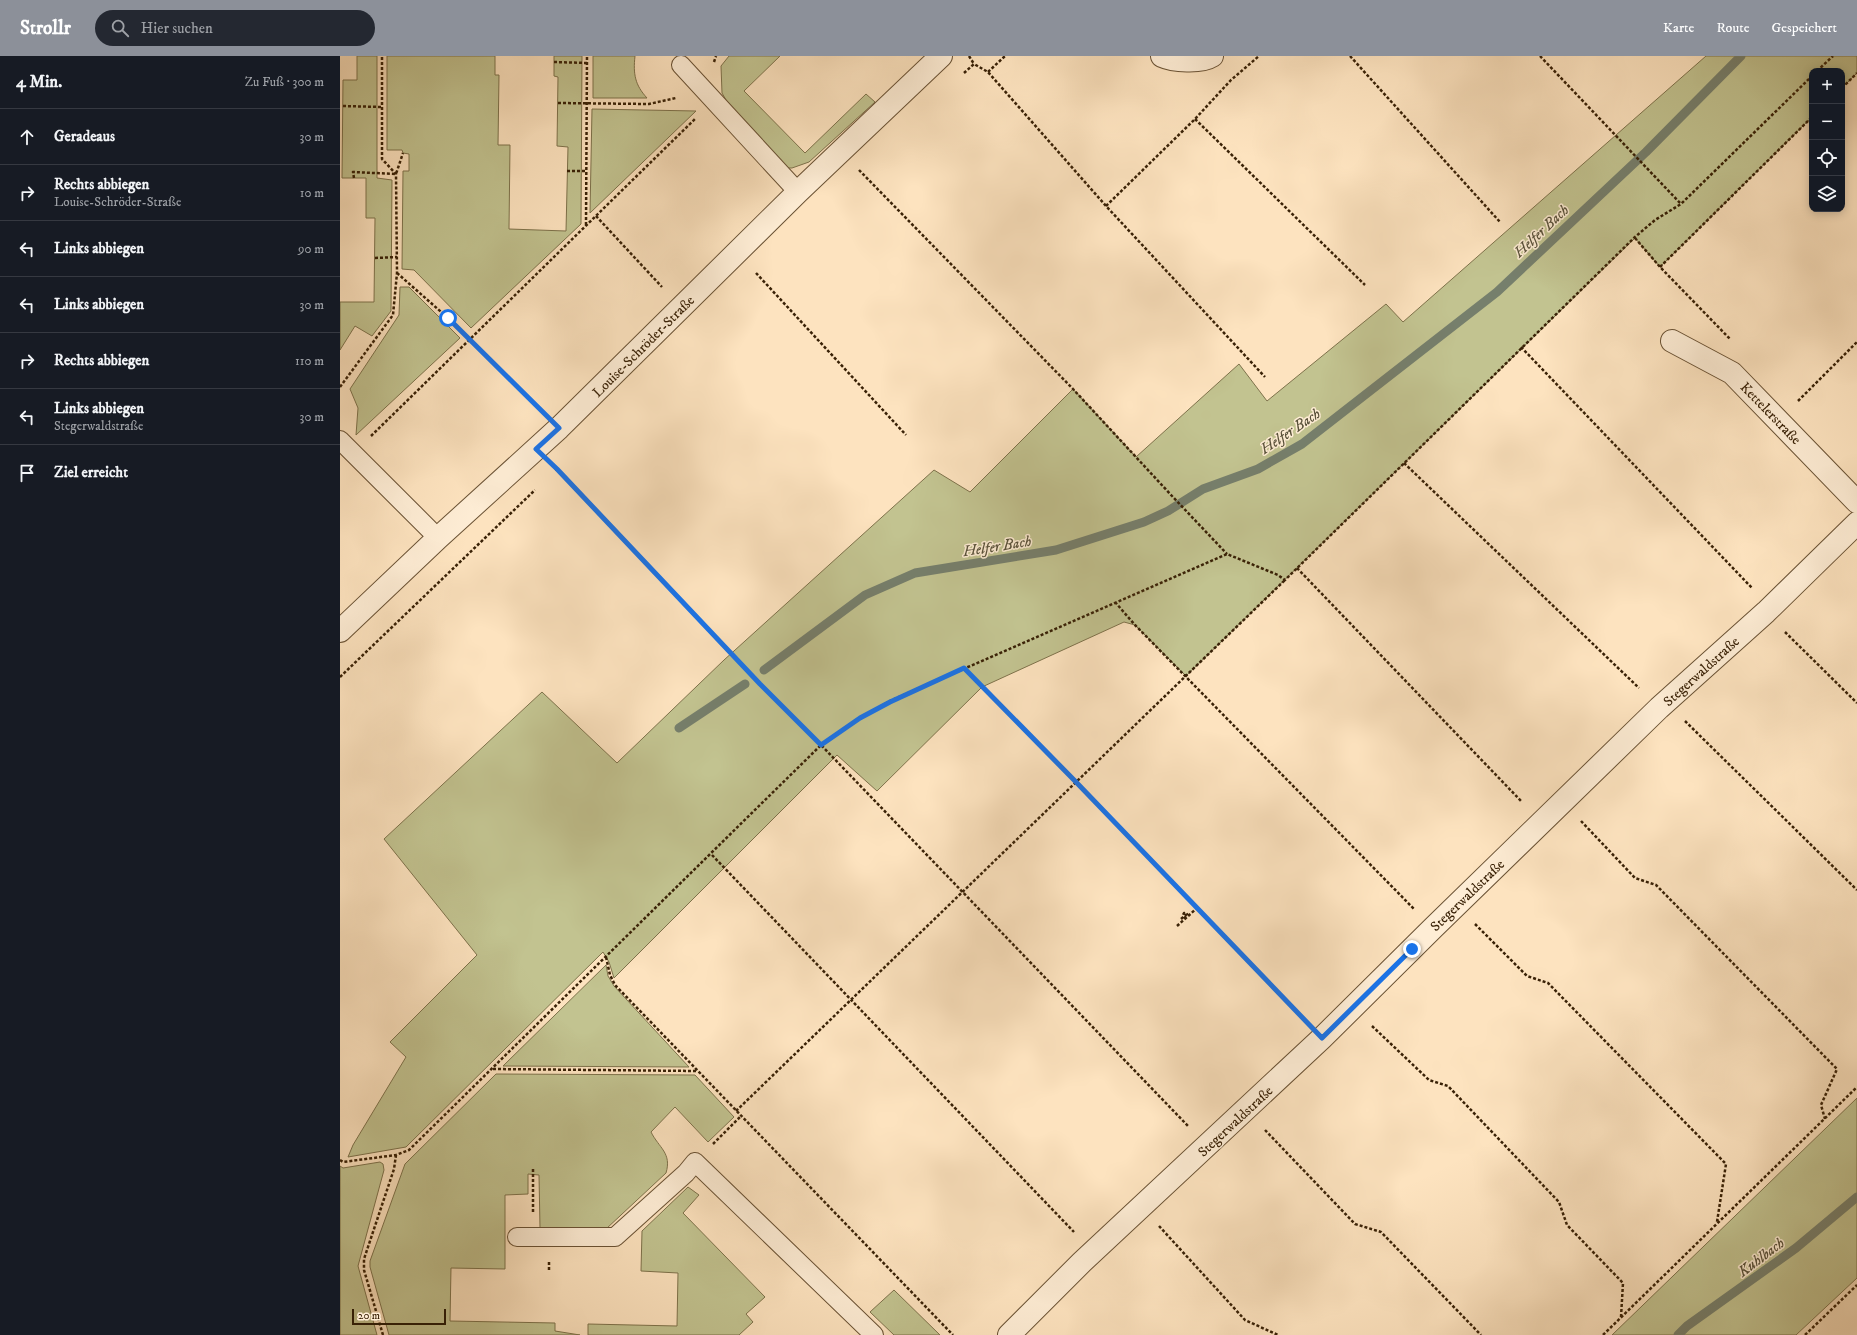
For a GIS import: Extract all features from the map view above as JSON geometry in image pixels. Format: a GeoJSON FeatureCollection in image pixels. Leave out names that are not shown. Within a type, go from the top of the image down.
{"type":"FeatureCollection","features":[{"type":"Feature","properties":{"kind":"street","name":"Louise-Schröder-Straße"},"geometry":{"type":"LineString","coordinates":[[340,631],[438,538],[559,428],[798,192],[941,56]]}},
{"type":"Feature","properties":{"kind":"street"},"geometry":{"type":"LineString","coordinates":[[1162,56],[1168,59],[1192,61],[1212,56]]}},
{"type":"Feature","properties":{"kind":"street","name":"Kettelerstraße"},"geometry":{"type":"LineString","coordinates":[[1672,341],[1732,373],[1857,502]]}},
{"type":"Feature","properties":{"kind":"street","name":"Stegerwaldstraße"},"geometry":{"type":"LineString","coordinates":[[1010,1335],[1093,1252],[1322,1038],[1659,708],[1766,612],[1857,523]]}},
{"type":"Feature","properties":{"kind":"lane"},"geometry":{"type":"LineString","coordinates":[[680,65],[704,93],[798,192]]}},
{"type":"Feature","properties":{"kind":"lane"},"geometry":{"type":"LineString","coordinates":[[340,440],[438,538]]}},
{"type":"Feature","properties":{"kind":"lane"},"geometry":{"type":"LineString","coordinates":[[525,1237],[615,1237],[686,1173],[695,1162],[865,1332]]}},
{"type":"Feature","properties":{"kind":"path"},"geometry":{"type":"LineString","coordinates":[[382,56],[382,158],[396,174]]}},
{"type":"Feature","properties":{"kind":"path"},"geometry":{"type":"LineString","coordinates":[[586,225],[587,56]]}},
{"type":"Feature","properties":{"kind":"path"},"geometry":{"type":"LineString","coordinates":[[354,453],[586,225],[696,120],[716,56]]}},
{"type":"Feature","properties":{"kind":"path"},"geometry":{"type":"LineString","coordinates":[[968,56],[974,64],[988,72],[1106,206],[1265,378]]}},
{"type":"Feature","properties":{"kind":"path"},"geometry":{"type":"LineString","coordinates":[[988,72],[1005,56]]}},
{"type":"Feature","properties":{"kind":"path"},"geometry":{"type":"LineString","coordinates":[[1106,206],[1195,119],[1231,80],[1259,56]]}},
{"type":"Feature","properties":{"kind":"path"},"geometry":{"type":"LineString","coordinates":[[1350,56],[1500,222]]}},
{"type":"Feature","properties":{"kind":"path"},"geometry":{"type":"LineString","coordinates":[[1540,56],[1681,204]]}},
{"type":"Feature","properties":{"kind":"path"},"geometry":{"type":"LineString","coordinates":[[1820,68],[1832,56]]}},
{"type":"Feature","properties":{"kind":"path"},"geometry":{"type":"LineString","coordinates":[[554,62],[587,63]]}},
{"type":"Feature","properties":{"kind":"path"},"geometry":{"type":"LineString","coordinates":[[963,75],[974,64]]}},
{"type":"Feature","properties":{"kind":"path"},"geometry":{"type":"LineString","coordinates":[[1845,85],[1857,73]]}},
{"type":"Feature","properties":{"kind":"path"},"geometry":{"type":"LineString","coordinates":[[736,1111],[1285,580],[1521,347],[1635,237],[1655,220],[1681,204],[1809,79]]}},
{"type":"Feature","properties":{"kind":"path"},"geometry":{"type":"LineString","coordinates":[[558,103],[649,104]]}},
{"type":"Feature","properties":{"kind":"path"},"geometry":{"type":"LineString","coordinates":[[343,106],[382,107]]}},
{"type":"Feature","properties":{"kind":"path"},"geometry":{"type":"LineString","coordinates":[[1195,119],[1365,285]]}},
{"type":"Feature","properties":{"kind":"path"},"geometry":{"type":"LineString","coordinates":[[1635,237],[1660,267],[1809,120]]}},
{"type":"Feature","properties":{"kind":"path"},"geometry":{"type":"LineString","coordinates":[[840,152],[862,172],[1073,389],[1227,554],[1278,575],[1285,580]]}},
{"type":"Feature","properties":{"kind":"path"},"geometry":{"type":"LineString","coordinates":[[340,387],[393,315],[397,273],[396,174],[403,153]]}},
{"type":"Feature","properties":{"kind":"path"},"geometry":{"type":"LineString","coordinates":[[856,177],[867,167]]}},
{"type":"Feature","properties":{"kind":"path"},"geometry":{"type":"LineString","coordinates":[[567,170],[586,170]]}},
{"type":"Feature","properties":{"kind":"path"},"geometry":{"type":"LineString","coordinates":[[354,178],[353,172],[396,174]]}},
{"type":"Feature","properties":{"kind":"path"},"geometry":{"type":"LineString","coordinates":[[596,216],[682,307]]}},
{"type":"Feature","properties":{"kind":"path"},"geometry":{"type":"LineString","coordinates":[[375,258],[397,257]]}},
{"type":"Feature","properties":{"kind":"path"},"geometry":{"type":"LineString","coordinates":[[761,268],[756,274],[906,435]]}},
{"type":"Feature","properties":{"kind":"path"},"geometry":{"type":"LineString","coordinates":[[397,273],[469,339],[559,428]]}},
{"type":"Feature","properties":{"kind":"path"},"geometry":{"type":"LineString","coordinates":[[1794,405],[1857,342]]}},
{"type":"Feature","properties":{"kind":"path"},"geometry":{"type":"LineString","coordinates":[[1521,347],[1754,590],[1766,612]]}},
{"type":"Feature","properties":{"kind":"path"},"geometry":{"type":"LineString","coordinates":[[536,449],[557,469],[760,684],[821,745],[1208,1146]]}},
{"type":"Feature","properties":{"kind":"path"},"geometry":{"type":"LineString","coordinates":[[551,474],[563,463]]}},
{"type":"Feature","properties":{"kind":"path"},"geometry":{"type":"LineString","coordinates":[[1404,463],[1659,708]]}},
{"type":"Feature","properties":{"kind":"path"},"geometry":{"type":"LineString","coordinates":[[340,677],[540,485]]}},
{"type":"Feature","properties":{"kind":"path"},"geometry":{"type":"LineString","coordinates":[[340,1160],[343,1162],[396,1154],[410,1150],[712,855],[821,745],[860,718],[890,702],[964,668],[1227,554]]}},
{"type":"Feature","properties":{"kind":"path"},"geometry":{"type":"LineString","coordinates":[[1297,568],[1542,823]]}},
{"type":"Feature","properties":{"kind":"path"},"geometry":{"type":"LineString","coordinates":[[1115,602],[1135,625],[1433,928]]}},
{"type":"Feature","properties":{"kind":"path"},"geometry":{"type":"LineString","coordinates":[[1781,628],[1857,703]]}},
{"type":"Feature","properties":{"kind":"path"},"geometry":{"type":"LineString","coordinates":[[964,668],[1076,782],[1322,1038]]}},
{"type":"Feature","properties":{"kind":"path"},"geometry":{"type":"LineString","coordinates":[[1682,718],[1857,890]]}},
{"type":"Feature","properties":{"kind":"path"},"geometry":{"type":"LineString","coordinates":[[1578,818],[1635,878],[1656,885],[1838,1069],[1821,1105],[1825,1119]]}},
{"type":"Feature","properties":{"kind":"path"},"geometry":{"type":"LineString","coordinates":[[712,855],[852,999],[1093,1252]]}},
{"type":"Feature","properties":{"kind":"path"},"geometry":{"type":"LineString","coordinates":[[1177,926],[1197,908]]}},
{"type":"Feature","properties":{"kind":"path"},"geometry":{"type":"LineString","coordinates":[[1181,919],[1185,916],[1187,914],[1184,913],[1183,915],[1184,916],[1186,918]]}},
{"type":"Feature","properties":{"kind":"path"},"geometry":{"type":"LineString","coordinates":[[1473,922],[1527,976],[1548,983],[1726,1164],[1717,1222]]}},
{"type":"Feature","properties":{"kind":"path"},"geometry":{"type":"LineString","coordinates":[[606,957],[610,975],[616,985],[953,1335]]}},
{"type":"Feature","properties":{"kind":"path"},"geometry":{"type":"LineString","coordinates":[[1367,1022],[1429,1080],[1448,1086],[1559,1202],[1567,1225],[1623,1283],[1621,1317]]}},
{"type":"Feature","properties":{"kind":"path"},"geometry":{"type":"LineString","coordinates":[[493,1069],[698,1071]]}},
{"type":"Feature","properties":{"kind":"path"},"geometry":{"type":"LineString","coordinates":[[1603,1335],[1717,1222],[1857,1087]]}},
{"type":"Feature","properties":{"kind":"path"},"geometry":{"type":"LineString","coordinates":[[695,1162],[741,1116]]}},
{"type":"Feature","properties":{"kind":"path"},"geometry":{"type":"LineString","coordinates":[[1261,1126],[1355,1224],[1381,1232],[1481,1335]]}},
{"type":"Feature","properties":{"kind":"path"},"geometry":{"type":"LineString","coordinates":[[383,1335],[364,1270],[364,1258],[394,1169],[396,1154]]}},
{"type":"Feature","properties":{"kind":"path"},"geometry":{"type":"LineString","coordinates":[[525,1237],[533,1169]]}},
{"type":"Feature","properties":{"kind":"path"},"geometry":{"type":"LineString","coordinates":[[1159,1226],[1245,1320],[1278,1335]]}},
{"type":"Feature","properties":{"kind":"path"},"geometry":{"type":"LineString","coordinates":[[1805,1335],[1857,1285]]}},
{"type":"Feature","properties":{"kind":"green space"},"geometry":{"type":"Polygon","coordinates":[[[357,56],[377,56],[377,178],[392,180],[391,311],[372,336],[355,326],[340,350],[340,302],[374,302],[375,218],[366,218],[366,178],[342,178],[343,80],[357,80],[357,56]]]}},
{"type":"Feature","properties":{"kind":"green space"},"geometry":{"type":"Polygon","coordinates":[[[387,56],[495,56],[495,75],[499,75],[498,145],[510,145],[509,229],[566,231],[568,147],[557,146],[558,77],[554,76],[554,56],[582,56],[581,224],[471,328],[414,270],[402,269],[403,171],[409,171],[409,154],[403,153],[402,150],[387,150],[387,56]]]}},
{"type":"Feature","properties":{"kind":"green space"},"geometry":{"type":"Polygon","coordinates":[[[593,56],[635,56],[634,68],[637,84],[647,98],[593,98],[593,56]]]}},
{"type":"Feature","properties":{"kind":"green space"},"geometry":{"type":"Polygon","coordinates":[[[729,56],[780,56],[744,91],[805,153],[866,94],[875,102],[809,162],[792,168],[782,168],[730,107],[722,93],[721,66],[729,56]]]}},
{"type":"Feature","properties":{"kind":"green space"},"geometry":{"type":"Polygon","coordinates":[[[1706,56],[1857,56],[1857,73],[1845,85],[1845,68],[1809,68],[1809,120],[1660,267],[1635,238],[1186,676],[1135,625],[1124,622],[982,687],[877,791],[837,755],[614,978],[609,962],[603,952],[406,1147],[348,1157],[353,1145],[406,1057],[390,1042],[477,955],[384,839],[542,692],[617,763],[724,660],[934,470],[970,492],[1073,389],[1136,457],[1239,364],[1267,401],[1386,304],[1403,322],[1706,56]]]}},
{"type":"Feature","properties":{"kind":"green space"},"geometry":{"type":"Polygon","coordinates":[[[592,109],[696,111],[590,213],[592,109]]]}},
{"type":"Feature","properties":{"kind":"green space"},"geometry":{"type":"Polygon","coordinates":[[[400,287],[409,287],[460,338],[356,435],[358,408],[350,389],[399,315],[400,287]]]}},
{"type":"Feature","properties":{"kind":"green space"},"geometry":{"type":"Polygon","coordinates":[[[606,965],[608,976],[614,986],[689,1067],[503,1066],[606,965]]]}},
{"type":"Feature","properties":{"kind":"green space"},"geometry":{"type":"Polygon","coordinates":[[[496,1074],[695,1075],[734,1117],[708,1142],[675,1107],[651,1132],[666,1155],[666,1173],[606,1229],[540,1228],[539,1175],[528,1174],[528,1194],[505,1195],[505,1269],[451,1268],[450,1321],[555,1323],[555,1331],[580,1335],[389,1335],[370,1267],[370,1261],[405,1164],[496,1074]]]}},
{"type":"Feature","properties":{"kind":"green space"},"geometry":{"type":"Polygon","coordinates":[[[1857,1098],[1857,1278],[1796,1335],[1612,1335],[1857,1098]]]}},
{"type":"Feature","properties":{"kind":"green space"},"geometry":{"type":"Polygon","coordinates":[[[380,1162],[383,1164],[384,1170],[358,1266],[377,1335],[340,1335],[340,1166],[343,1168],[380,1162]]]}},
{"type":"Feature","properties":{"kind":"green space"},"geometry":{"type":"Polygon","coordinates":[[[688,1187],[699,1195],[683,1213],[765,1297],[746,1314],[753,1322],[739,1335],[588,1335],[588,1324],[677,1326],[678,1273],[641,1271],[642,1231],[688,1187]]]}},
{"type":"Feature","properties":{"kind":"green space"},"geometry":{"type":"Polygon","coordinates":[[[894,1290],[940,1335],[894,1335],[870,1312],[894,1290]]]}},
{"type":"Feature","properties":{"kind":"waterway","name":"Helfer Bach"},"geometry":{"type":"LineString","coordinates":[[764,670],[865,595],[915,573],[1056,550],[1144,522],[1168,511],[1203,489],[1258,469],[1302,444],[1497,292],[1646,152],[1741,56]]}},
{"type":"Feature","properties":{"kind":"waterway","name":"Helfer Bach"},"geometry":{"type":"LineString","coordinates":[[679,728],[745,684]]}},
{"type":"Feature","properties":{"kind":"waterway","name":"Kuhlbach"},"geometry":{"type":"LineString","coordinates":[[1678,1335],[1687,1326],[1796,1248],[1857,1197]]}},
{"type":"Feature","properties":{"kind":"route"},"geometry":{"type":"LineString","coordinates":[[448,318],[559,428],[536,449],[557,469],[760,684],[821,745],[860,718],[890,702],[964,668],[1076,782],[1322,1038],[1412,949]]}}]}
